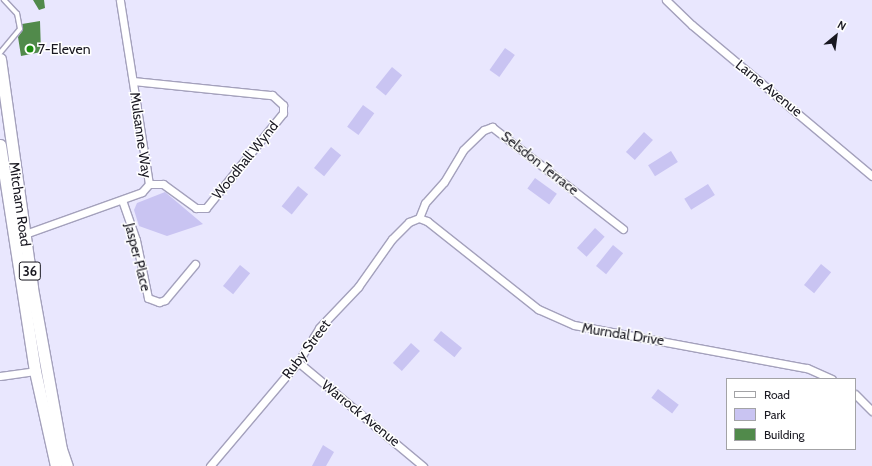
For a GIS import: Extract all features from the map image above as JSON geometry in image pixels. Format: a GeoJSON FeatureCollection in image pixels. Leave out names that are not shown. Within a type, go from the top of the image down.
{"type":"FeatureCollection","features":[{"type":"Feature","properties":{"kind":"main road","name":"Mitcham Road"},"geometry":{"type":"LineString","coordinates":[[0,59],[20,235],[40,370],[56,451],[56,466]]}},
{"type":"Feature","properties":{"kind":"main road","name":"Mitcham Road"},"geometry":{"type":"LineString","coordinates":[[0,145],[20,235]]}},
{"type":"Feature","properties":{"kind":"main road","name":"Mitcham Road"},"geometry":{"type":"LineString","coordinates":[[56,451],[67,466]]}},
{"type":"Feature","properties":{"kind":"street","name":"Mulsanne Way"},"geometry":{"type":"LineString","coordinates":[[20,235],[122,200],[142,192],[149,184],[120,0]]}},
{"type":"Feature","properties":{"kind":"street","name":"Larne Avenue"},"geometry":{"type":"LineString","coordinates":[[666,0],[692,25],[872,176]]}},
{"type":"Feature","properties":{"kind":"street","name":"Woodhall Wynd"},"geometry":{"type":"LineString","coordinates":[[133,81],[272,95],[283,105],[282,113],[206,208],[196,208],[163,184],[149,184]]}},
{"type":"Feature","properties":{"kind":"street","name":"Selsdon Terrace"},"geometry":{"type":"LineString","coordinates":[[419,218],[425,202],[444,182],[463,150],[484,130],[492,127],[623,229]]}},
{"type":"Feature","properties":{"kind":"street","name":"Jasper Place"},"geometry":{"type":"LineString","coordinates":[[122,200],[136,240],[148,298],[159,302],[165,300],[195,264]]}},
{"type":"Feature","properties":{"kind":"street","name":"Ruby Street"},"geometry":{"type":"LineString","coordinates":[[210,466],[298,362],[319,328],[358,287],[392,239],[409,222],[419,218]]}},
{"type":"Feature","properties":{"kind":"street","name":"Murndal Drive"},"geometry":{"type":"LineString","coordinates":[[419,218],[427,220],[538,309],[574,325],[807,368],[830,378]]}},
{"type":"Feature","properties":{"kind":"street","name":"Warrock Avenue"},"geometry":{"type":"LineString","coordinates":[[298,362],[423,466]]}},
{"type":"Feature","properties":{"kind":"street"},"geometry":{"type":"LineString","coordinates":[[0,376],[40,370]]}},
{"type":"Feature","properties":{"kind":"street"},"geometry":{"type":"LineString","coordinates":[[856,395],[872,411]]}},
{"type":"Feature","properties":{"kind":"lane"},"geometry":{"type":"LineString","coordinates":[[0,53],[20,29],[17,14],[4,0]]}},
{"type":"Feature","properties":{"kind":"green space"},"geometry":{"type":"Polygon","coordinates":[[[505,48],[515,55],[499,77],[490,70],[505,48]]]}},
{"type":"Feature","properties":{"kind":"green space"},"geometry":{"type":"Polygon","coordinates":[[[392,67],[402,75],[386,95],[376,87],[392,67]]]}},
{"type":"Feature","properties":{"kind":"green space"},"geometry":{"type":"Polygon","coordinates":[[[363,105],[374,113],[358,135],[347,127],[363,105]]]}},
{"type":"Feature","properties":{"kind":"green space"},"geometry":{"type":"Polygon","coordinates":[[[644,132],[653,140],[635,160],[626,152],[644,132]]]}},
{"type":"Feature","properties":{"kind":"green space"},"geometry":{"type":"Polygon","coordinates":[[[331,147],[341,155],[324,176],[314,168],[331,147]]]}},
{"type":"Feature","properties":{"kind":"green space"},"geometry":{"type":"Polygon","coordinates":[[[671,151],[678,162],[655,176],[648,165],[671,151]]]}},
{"type":"Feature","properties":{"kind":"green space"},"geometry":{"type":"Polygon","coordinates":[[[535,178],[557,194],[549,204],[527,189],[535,178]]]}},
{"type":"Feature","properties":{"kind":"green space"},"geometry":{"type":"Polygon","coordinates":[[[708,184],[715,195],[691,210],[684,199],[708,184]]]}},
{"type":"Feature","properties":{"kind":"green space"},"geometry":{"type":"Polygon","coordinates":[[[298,186],[308,194],[292,214],[282,206],[298,186]]]}},
{"type":"Feature","properties":{"kind":"green space"},"geometry":{"type":"Polygon","coordinates":[[[165,192],[203,224],[167,236],[139,226],[134,210],[137,203],[165,192]]]}},
{"type":"Feature","properties":{"kind":"green space"},"geometry":{"type":"Polygon","coordinates":[[[595,228],[605,237],[587,257],[577,248],[595,228]]]}},
{"type":"Feature","properties":{"kind":"green space"},"geometry":{"type":"Polygon","coordinates":[[[613,245],[623,253],[606,274],[596,266],[613,245]]]}},
{"type":"Feature","properties":{"kind":"green space"},"geometry":{"type":"Polygon","coordinates":[[[821,264],[831,272],[814,293],[804,285],[821,264]]]}},
{"type":"Feature","properties":{"kind":"green space"},"geometry":{"type":"Polygon","coordinates":[[[240,265],[250,273],[233,294],[223,286],[240,265]]]}},
{"type":"Feature","properties":{"kind":"green space"},"geometry":{"type":"Polygon","coordinates":[[[441,331],[462,348],[454,357],[433,340],[441,331]]]}},
{"type":"Feature","properties":{"kind":"green space"},"geometry":{"type":"Polygon","coordinates":[[[411,343],[420,351],[402,371],[393,363],[411,343]]]}},
{"type":"Feature","properties":{"kind":"green space"},"geometry":{"type":"Polygon","coordinates":[[[658,389],[679,405],[672,413],[651,398],[658,389]]]}},
{"type":"Feature","properties":{"kind":"green space"},"geometry":{"type":"Polygon","coordinates":[[[323,445],[334,452],[326,466],[312,466],[323,445]]]}},
{"type":"Feature","properties":{"kind":"building"},"geometry":{"type":"Polygon","coordinates":[[[33,0],[44,0],[45,8],[39,10],[33,0]]]}},
{"type":"Feature","properties":{"kind":"building"},"geometry":{"type":"Polygon","coordinates":[[[40,21],[41,52],[21,56],[18,37],[23,30],[22,24],[40,21]]]}},
{"type":"Feature","properties":{"kind":"place","name":"7-Eleven"},"geometry":{"type":"Point","coordinates":[30,49]}}]}
